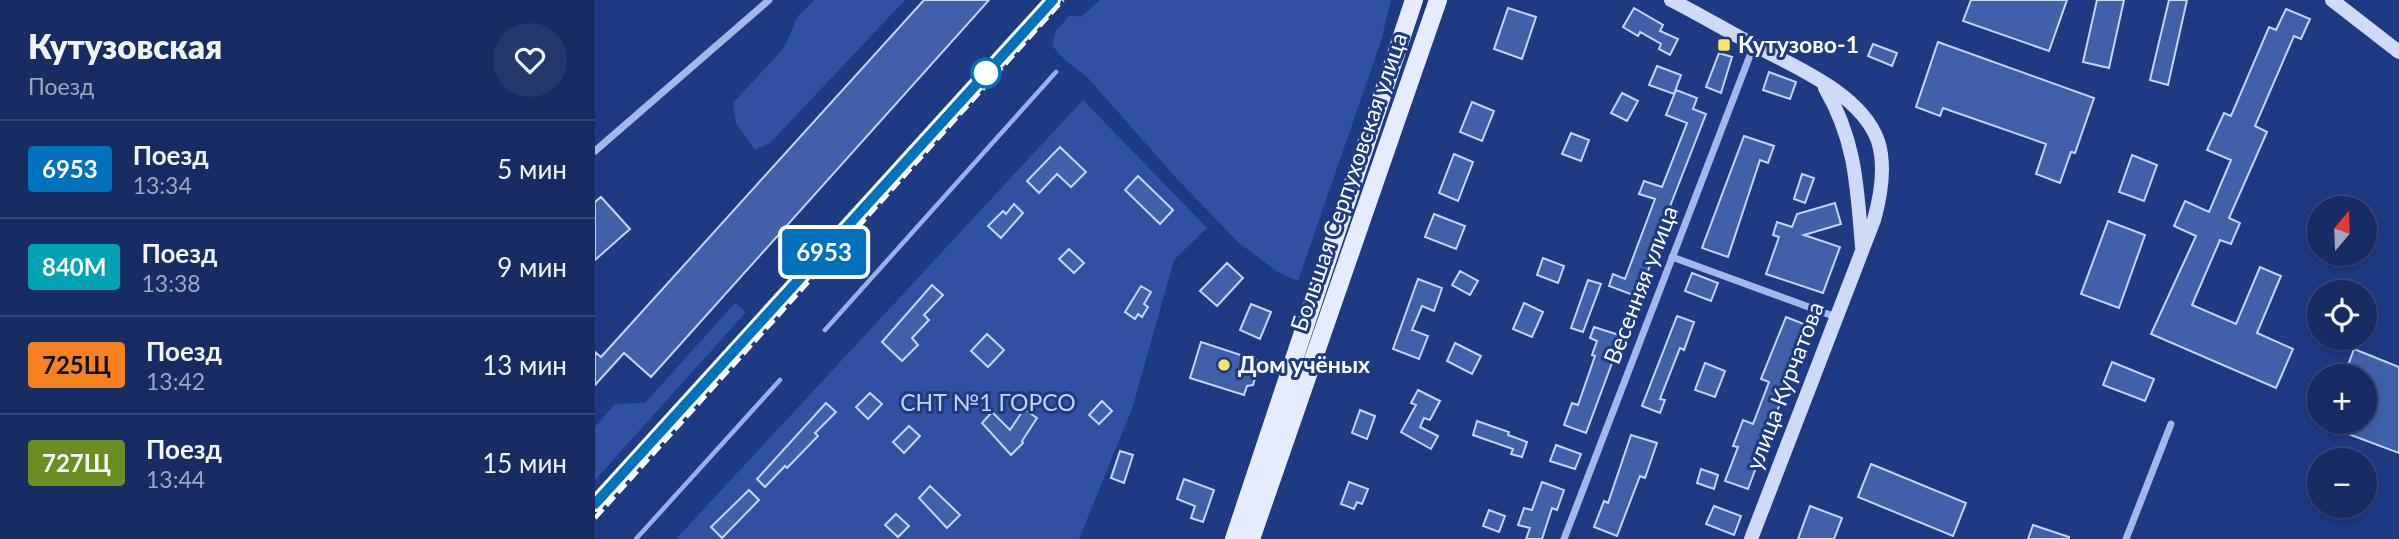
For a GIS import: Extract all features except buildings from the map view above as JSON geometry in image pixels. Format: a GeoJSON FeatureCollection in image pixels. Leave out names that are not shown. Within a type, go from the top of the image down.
{"type":"FeatureCollection","features":[{"type":"Feature","properties":{"kind":"main road","name":"Большая Серпуховская улица"},"geometry":{"type":"LineString","coordinates":[[1251,539],[1332,301],[1441,0]]}},
{"type":"Feature","properties":{"kind":"main road","name":"Большая Серпуховская улица"},"geometry":{"type":"LineString","coordinates":[[1234,539],[1410,6]]}},
{"type":"Feature","properties":{"kind":"street"},"geometry":{"type":"LineString","coordinates":[[595,150],[769,0]]}},
{"type":"Feature","properties":{"kind":"street"},"geometry":{"type":"LineString","coordinates":[[1671,0],[1821,81]]}},
{"type":"Feature","properties":{"kind":"street"},"geometry":{"type":"LineString","coordinates":[[2332,0],[2399,52]]}},
{"type":"Feature","properties":{"kind":"street","name":"Весенняя улица"},"geometry":{"type":"LineString","coordinates":[[1564,539],[1754,46]]}},
{"type":"Feature","properties":{"kind":"street","name":"улица Курчатова"},"geometry":{"type":"LineString","coordinates":[[1821,81],[1838,110],[1848,138],[1857,187],[1862,248]]}},
{"type":"Feature","properties":{"kind":"street","name":"улица Курчатова"},"geometry":{"type":"LineString","coordinates":[[1751,539],[1874,220],[1883,177],[1878,141],[1866,120],[1854,105],[1821,81]]}},
{"type":"Feature","properties":{"kind":"street"},"geometry":{"type":"LineString","coordinates":[[1672,257],[1836,317]]}},
{"type":"Feature","properties":{"kind":"street"},"geometry":{"type":"LineString","coordinates":[[2126,539],[2171,424]]}},
{"type":"Feature","properties":{"kind":"green space"},"geometry":{"type":"Polygon","coordinates":[[[815,0],[905,0],[770,143],[755,150],[736,123],[733,103],[784,48],[798,16],[815,0]]]}},
{"type":"Feature","properties":{"kind":"green space"},"geometry":{"type":"Polygon","coordinates":[[[1100,0],[1391,0],[1381,41],[1298,281],[1279,273],[1239,243],[1177,179],[1088,78],[1052,46],[1056,31],[1070,15],[1081,17],[1100,0]]]}},
{"type":"Feature","properties":{"kind":"green space","name":"СНТ №1 ГОРСО"},"geometry":{"type":"Polygon","coordinates":[[[1083,100],[1207,228],[1174,260],[1132,409],[1079,539],[676,539],[1083,100]]]}},
{"type":"Feature","properties":{"kind":"green space"},"geometry":{"type":"Polygon","coordinates":[[[735,303],[746,312],[595,480],[595,427],[615,404],[645,403],[735,303]]]}},
{"type":"Feature","properties":{"kind":"waterway"},"geometry":{"type":"LineString","coordinates":[[825,330],[1056,72]]}},
{"type":"Feature","properties":{"kind":"waterway"},"geometry":{"type":"LineString","coordinates":[[636,539],[780,380]]}},
{"type":"Feature","properties":{"kind":"railway"},"geometry":{"type":"LineString","coordinates":[[595,518],[1063,0]]}},
{"type":"Feature","properties":{"kind":"train","name":"6953"},"geometry":{"type":"LineString","coordinates":[[595,504],[1053,0]]}},
{"type":"Feature","properties":{"kind":"place","name":"Кутузово-1"},"geometry":{"type":"Point","coordinates":[1724,45]}},
{"type":"Feature","properties":{"kind":"place","name":"Дом учёных"},"geometry":{"type":"Point","coordinates":[1224,365]}}]}
